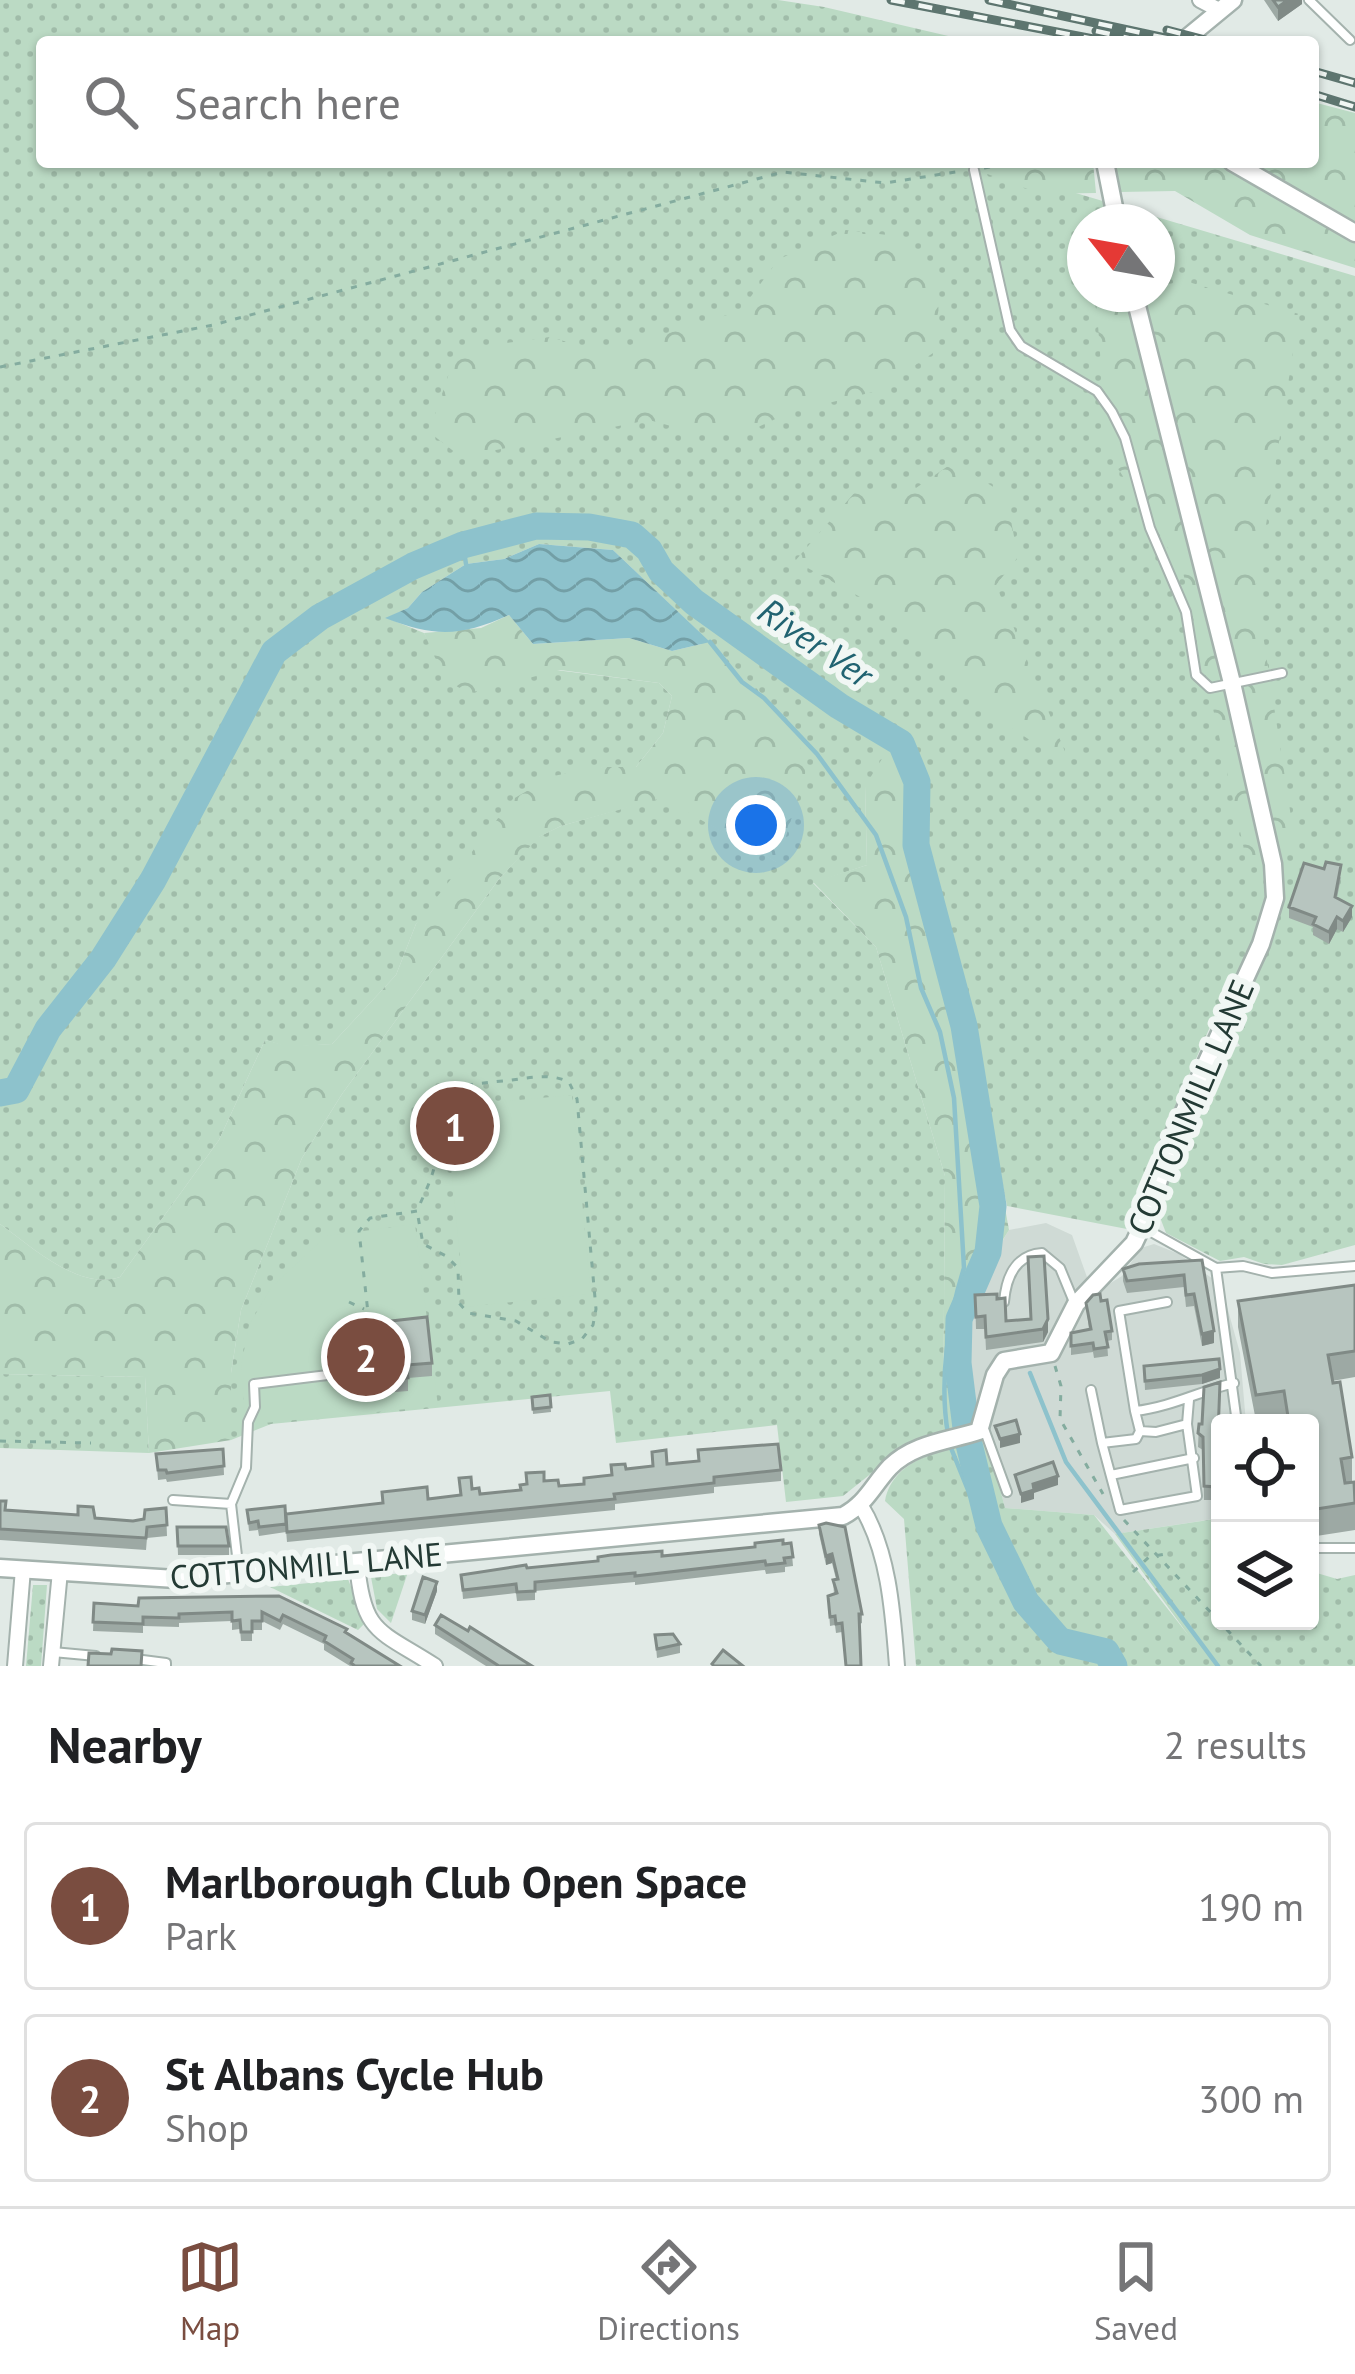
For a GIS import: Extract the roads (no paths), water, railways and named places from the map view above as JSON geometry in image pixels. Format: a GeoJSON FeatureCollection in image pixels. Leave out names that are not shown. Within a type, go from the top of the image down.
{"type":"FeatureCollection","features":[{"type":"Feature","properties":{"kind":"street"},"geometry":{"type":"LineString","coordinates":[[1201,0],[1226,5]]}},
{"type":"Feature","properties":{"kind":"street"},"geometry":{"type":"LineString","coordinates":[[1189,36],[1226,5]]}},
{"type":"Feature","properties":{"kind":"street"},"geometry":{"type":"LineString","coordinates":[[1107,168],[1114,204]]}},
{"type":"Feature","properties":{"kind":"street"},"geometry":{"type":"LineString","coordinates":[[1242,168],[1355,233]]}},
{"type":"Feature","properties":{"kind":"street","name":"COTTONMILL LANE"},"geometry":{"type":"LineString","coordinates":[[979,1429],[999,1368],[1013,1357],[1051,1352],[1076,1304],[1122,1257],[1143,1227],[1170,1142],[1261,944],[1275,898],[1274,864],[1232,683],[1139,312]]}},
{"type":"Feature","properties":{"kind":"street"},"geometry":{"type":"LineString","coordinates":[[897,1666],[893,1612],[872,1524],[860,1505],[902,1457],[979,1429]]}},
{"type":"Feature","properties":{"kind":"street","name":"COTTONMILL LANE"},"geometry":{"type":"LineString","coordinates":[[0,1568],[176,1579],[239,1575],[843,1516],[860,1505]]}},
{"type":"Feature","properties":{"kind":"street"},"geometry":{"type":"LineString","coordinates":[[357,1563],[361,1607],[368,1618],[435,1666]]}},
{"type":"Feature","properties":{"kind":"street"},"geometry":{"type":"LineString","coordinates":[[15,1666],[22,1570]]}},
{"type":"Feature","properties":{"kind":"street"},"geometry":{"type":"LineString","coordinates":[[52,1659],[60,1571]]}},
{"type":"Feature","properties":{"kind":"lane"},"geometry":{"type":"LineString","coordinates":[[1309,0],[1349,40]]}},
{"type":"Feature","properties":{"kind":"lane"},"geometry":{"type":"LineString","coordinates":[[974,170],[1010,330],[1021,346],[1096,391],[1112,412],[1125,438],[1150,528],[1186,612],[1196,675],[1210,688],[1282,673]]}},
{"type":"Feature","properties":{"kind":"lane"},"geometry":{"type":"LineString","coordinates":[[1143,1227],[1216,1268],[1243,1266],[1272,1273],[1355,1266]]}},
{"type":"Feature","properties":{"kind":"lane"},"geometry":{"type":"LineString","coordinates":[[1004,1302],[1014,1266],[1029,1254],[1042,1253],[1060,1268],[1076,1304]]}},
{"type":"Feature","properties":{"kind":"lane"},"geometry":{"type":"LineString","coordinates":[[1216,1268],[1236,1414]]}},
{"type":"Feature","properties":{"kind":"lane"},"geometry":{"type":"LineString","coordinates":[[1102,1443],[1136,1439],[1140,1431],[1119,1311],[1167,1302]]}},
{"type":"Feature","properties":{"kind":"lane"},"geometry":{"type":"LineString","coordinates":[[239,1575],[231,1504],[245,1468],[254,1384],[344,1373],[341,1335]]}},
{"type":"Feature","properties":{"kind":"lane"},"geometry":{"type":"LineString","coordinates":[[1135,1411],[1189,1400],[1234,1383]]}},
{"type":"Feature","properties":{"kind":"lane"},"geometry":{"type":"LineString","coordinates":[[1091,1390],[1120,1510],[1197,1496],[1187,1424],[1189,1400]]}},
{"type":"Feature","properties":{"kind":"lane"},"geometry":{"type":"LineString","coordinates":[[1140,1431],[1187,1424]]}},
{"type":"Feature","properties":{"kind":"lane"},"geometry":{"type":"LineString","coordinates":[[979,1429],[1007,1492]]}},
{"type":"Feature","properties":{"kind":"lane"},"geometry":{"type":"LineString","coordinates":[[1111,1474],[1194,1458]]}},
{"type":"Feature","properties":{"kind":"lane"},"geometry":{"type":"LineString","coordinates":[[172,1500],[231,1504]]}},
{"type":"Feature","properties":{"kind":"lane"},"geometry":{"type":"LineString","coordinates":[[1319,1548],[1355,1548]]}},
{"type":"Feature","properties":{"kind":"lane"},"geometry":{"type":"LineString","coordinates":[[52,1659],[98,1656]]}},
{"type":"Feature","properties":{"kind":"lane"},"geometry":{"type":"LineString","coordinates":[[121,1658],[166,1666]]}},
{"type":"Feature","properties":{"kind":"water"},"geometry":{"type":"Polygon","coordinates":[[[539,544],[613,550],[710,642],[672,651],[629,638],[533,644],[509,615],[447,632],[385,618],[408,608],[422,592],[466,564],[504,559],[539,544]]]}},
{"type":"Feature","properties":{"kind":"waterway","name":"River Ver"},"geometry":{"type":"LineString","coordinates":[[0,1093],[16,1090],[48,1029],[103,959],[153,880],[274,652],[320,617],[413,566],[463,545],[536,526],[589,527],[632,535],[694,602],[839,706],[901,743],[917,782],[916,845],[964,1026],[993,1206],[988,1252],[959,1319],[958,1363],[967,1436],[989,1526],[1026,1602],[1060,1641],[1106,1652],[1114,1666]]}},
{"type":"Feature","properties":{"kind":"waterway"},"geometry":{"type":"LineString","coordinates":[[463,545],[466,564]]}},
{"type":"Feature","properties":{"kind":"waterway"},"geometry":{"type":"LineString","coordinates":[[710,642],[742,682],[764,698],[817,754],[876,835],[906,917],[921,988],[940,1032],[954,1098],[964,1268],[947,1350],[948,1434]]}},
{"type":"Feature","properties":{"kind":"waterway"},"geometry":{"type":"LineString","coordinates":[[1030,1373],[1066,1462],[1218,1666]]}},
{"type":"Feature","properties":{"kind":"waterway"},"geometry":{"type":"LineString","coordinates":[[951,1448],[972,1500],[989,1526]]}},
{"type":"Feature","properties":{"kind":"railway"},"geometry":{"type":"LineString","coordinates":[[891,0],[1078,36]]}},
{"type":"Feature","properties":{"kind":"railway"},"geometry":{"type":"LineString","coordinates":[[989,0],[1156,36]]}},
{"type":"Feature","properties":{"kind":"railway"},"geometry":{"type":"LineString","coordinates":[[1167,30],[1190,36]]}},
{"type":"Feature","properties":{"kind":"railway"},"geometry":{"type":"LineString","coordinates":[[1096,31],[1119,36]]}},
{"type":"Feature","properties":{"kind":"railway"},"geometry":{"type":"LineString","coordinates":[[1319,73],[1355,83]]}},
{"type":"Feature","properties":{"kind":"railway"},"geometry":{"type":"LineString","coordinates":[[1319,96],[1355,107]]}},
{"type":"Feature","properties":{"kind":"place","name":"Marlborough Club Open Space"},"geometry":{"type":"Point","coordinates":[455,1126]}},
{"type":"Feature","properties":{"kind":"place","name":"St Albans Cycle Hub"},"geometry":{"type":"Point","coordinates":[366,1357]}}]}
